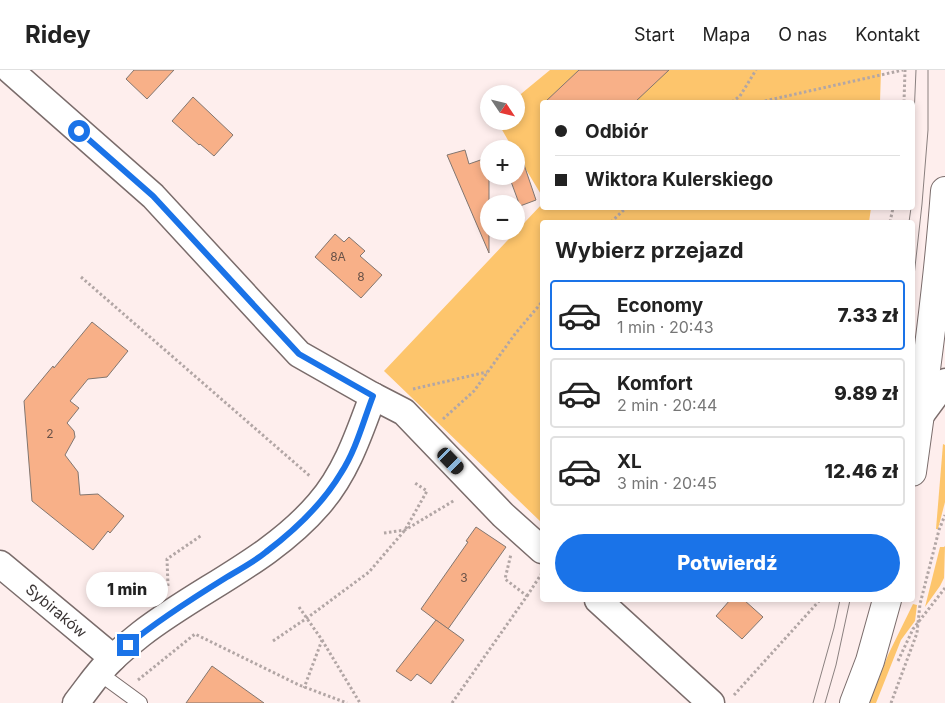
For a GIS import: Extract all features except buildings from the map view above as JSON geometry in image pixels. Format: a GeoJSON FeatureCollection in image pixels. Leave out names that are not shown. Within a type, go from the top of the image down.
{"type":"FeatureCollection","features":[{"type":"Feature","properties":{"kind":"street"},"geometry":{"type":"LineString","coordinates":[[10,70],[153,196],[299,354],[404,412],[503,515],[540,548]]}},
{"type":"Feature","properties":{"kind":"street"},"geometry":{"type":"LineString","coordinates":[[915,451],[942,287],[942,225],[945,191]]}},
{"type":"Feature","properties":{"kind":"street"},"geometry":{"type":"LineString","coordinates":[[920,416],[945,382]]}},
{"type":"Feature","properties":{"kind":"street"},"geometry":{"type":"LineString","coordinates":[[76,703],[106,665],[142,633],[264,554],[319,504],[342,472],[354,447],[373,396]]}},
{"type":"Feature","properties":{"kind":"street","name":"Sybiraków"},"geometry":{"type":"LineString","coordinates":[[0,564],[106,665]]}},
{"type":"Feature","properties":{"kind":"street"},"geometry":{"type":"LineString","coordinates":[[600,602],[721,701]]}},
{"type":"Feature","properties":{"kind":"street"},"geometry":{"type":"LineString","coordinates":[[854,703],[870,661],[886,602]]}},
{"type":"Feature","properties":{"kind":"lane"},"geometry":{"type":"LineString","coordinates":[[106,665],[124,692],[140,703]]}},
{"type":"Feature","properties":{"kind":"path"},"geometry":{"type":"LineString","coordinates":[[735,100],[740,96],[756,70]]}},
{"type":"Feature","properties":{"kind":"path"},"geometry":{"type":"LineString","coordinates":[[769,100],[904,70],[904,100]]}},
{"type":"Feature","properties":{"kind":"path"},"geometry":{"type":"LineString","coordinates":[[613,220],[624,210]]}},
{"type":"Feature","properties":{"kind":"path"},"geometry":{"type":"LineString","coordinates":[[82,277],[328,492]]}},
{"type":"Feature","properties":{"kind":"path"},"geometry":{"type":"LineString","coordinates":[[426,434],[474,391],[515,334],[540,304]]}},
{"type":"Feature","properties":{"kind":"path"},"geometry":{"type":"LineString","coordinates":[[412,389],[488,372]]}},
{"type":"Feature","properties":{"kind":"path"},"geometry":{"type":"LineString","coordinates":[[273,641],[369,572],[404,530],[427,491],[414,484]]}},
{"type":"Feature","properties":{"kind":"path"},"geometry":{"type":"LineString","coordinates":[[384,533],[404,530],[456,500]]}},
{"type":"Feature","properties":{"kind":"path"},"geometry":{"type":"LineString","coordinates":[[891,703],[917,633],[920,604],[939,530],[945,515]]}},
{"type":"Feature","properties":{"kind":"path"},"geometry":{"type":"LineString","coordinates":[[511,550],[505,579],[527,596]]}},
{"type":"Feature","properties":{"kind":"path"},"geometry":{"type":"LineString","coordinates":[[452,703],[540,575]]}},
{"type":"Feature","properties":{"kind":"path"},"geometry":{"type":"LineString","coordinates":[[897,663],[913,629],[945,588]]}},
{"type":"Feature","properties":{"kind":"path"},"geometry":{"type":"LineString","coordinates":[[721,701],[818,602]]}},
{"type":"Feature","properties":{"kind":"path"},"geometry":{"type":"LineString","coordinates":[[300,607],[360,703]]}},
{"type":"Feature","properties":{"kind":"path"},"geometry":{"type":"LineString","coordinates":[[124,692],[195,634],[304,688],[347,703]]}},
{"type":"Feature","properties":{"kind":"path"},"geometry":{"type":"LineString","coordinates":[[304,688],[322,640]]}},
{"type":"Feature","properties":{"kind":"shaded area"},"geometry":{"type":"Polygon","coordinates":[[[550,70],[881,70],[880,100],[540,100],[540,193],[525,168],[525,140],[508,140],[502,130],[525,130],[525,91],[550,70]]]}},
{"type":"Feature","properties":{"kind":"shaded area"},"geometry":{"type":"Polygon","coordinates":[[[540,206],[540,210],[871,210],[869,220],[540,220],[540,521],[384,371],[508,240],[525,240],[525,222],[540,206]]]}},
{"type":"Feature","properties":{"kind":"shaded area"},"geometry":{"type":"Polygon","coordinates":[[[943,444],[945,445],[945,502],[938,529],[936,529],[943,444]]]}},
{"type":"Feature","properties":{"kind":"shaded area"},"geometry":{"type":"Polygon","coordinates":[[[945,546],[944,578],[925,607],[940,547],[945,546]]]}},
{"type":"Feature","properties":{"kind":"shaded area"},"geometry":{"type":"Polygon","coordinates":[[[913,604],[917,605],[915,621],[901,640],[876,703],[869,703],[888,655],[913,604]]]}},
{"type":"Feature","properties":{"kind":"tram line"},"geometry":{"type":"LineString","coordinates":[[915,100],[916,70]]}},
{"type":"Feature","properties":{"kind":"tram line"},"geometry":{"type":"LineString","coordinates":[[915,267],[928,130],[928,70]]}},
{"type":"Feature","properties":{"kind":"tram line"},"geometry":{"type":"LineString","coordinates":[[909,220],[911,210]]}},
{"type":"Feature","properties":{"kind":"tram line"},"geometry":{"type":"LineString","coordinates":[[813,703],[840,602]]}},
{"type":"Feature","properties":{"kind":"tram line"},"geometry":{"type":"LineString","coordinates":[[825,703],[836,665],[850,602]]}},
{"type":"Feature","properties":{"kind":"route"},"geometry":{"type":"LineString","coordinates":[[79,131],[153,196],[299,354],[373,396],[354,447],[342,472],[319,504],[264,554],[142,633],[128,645]]}}]}
